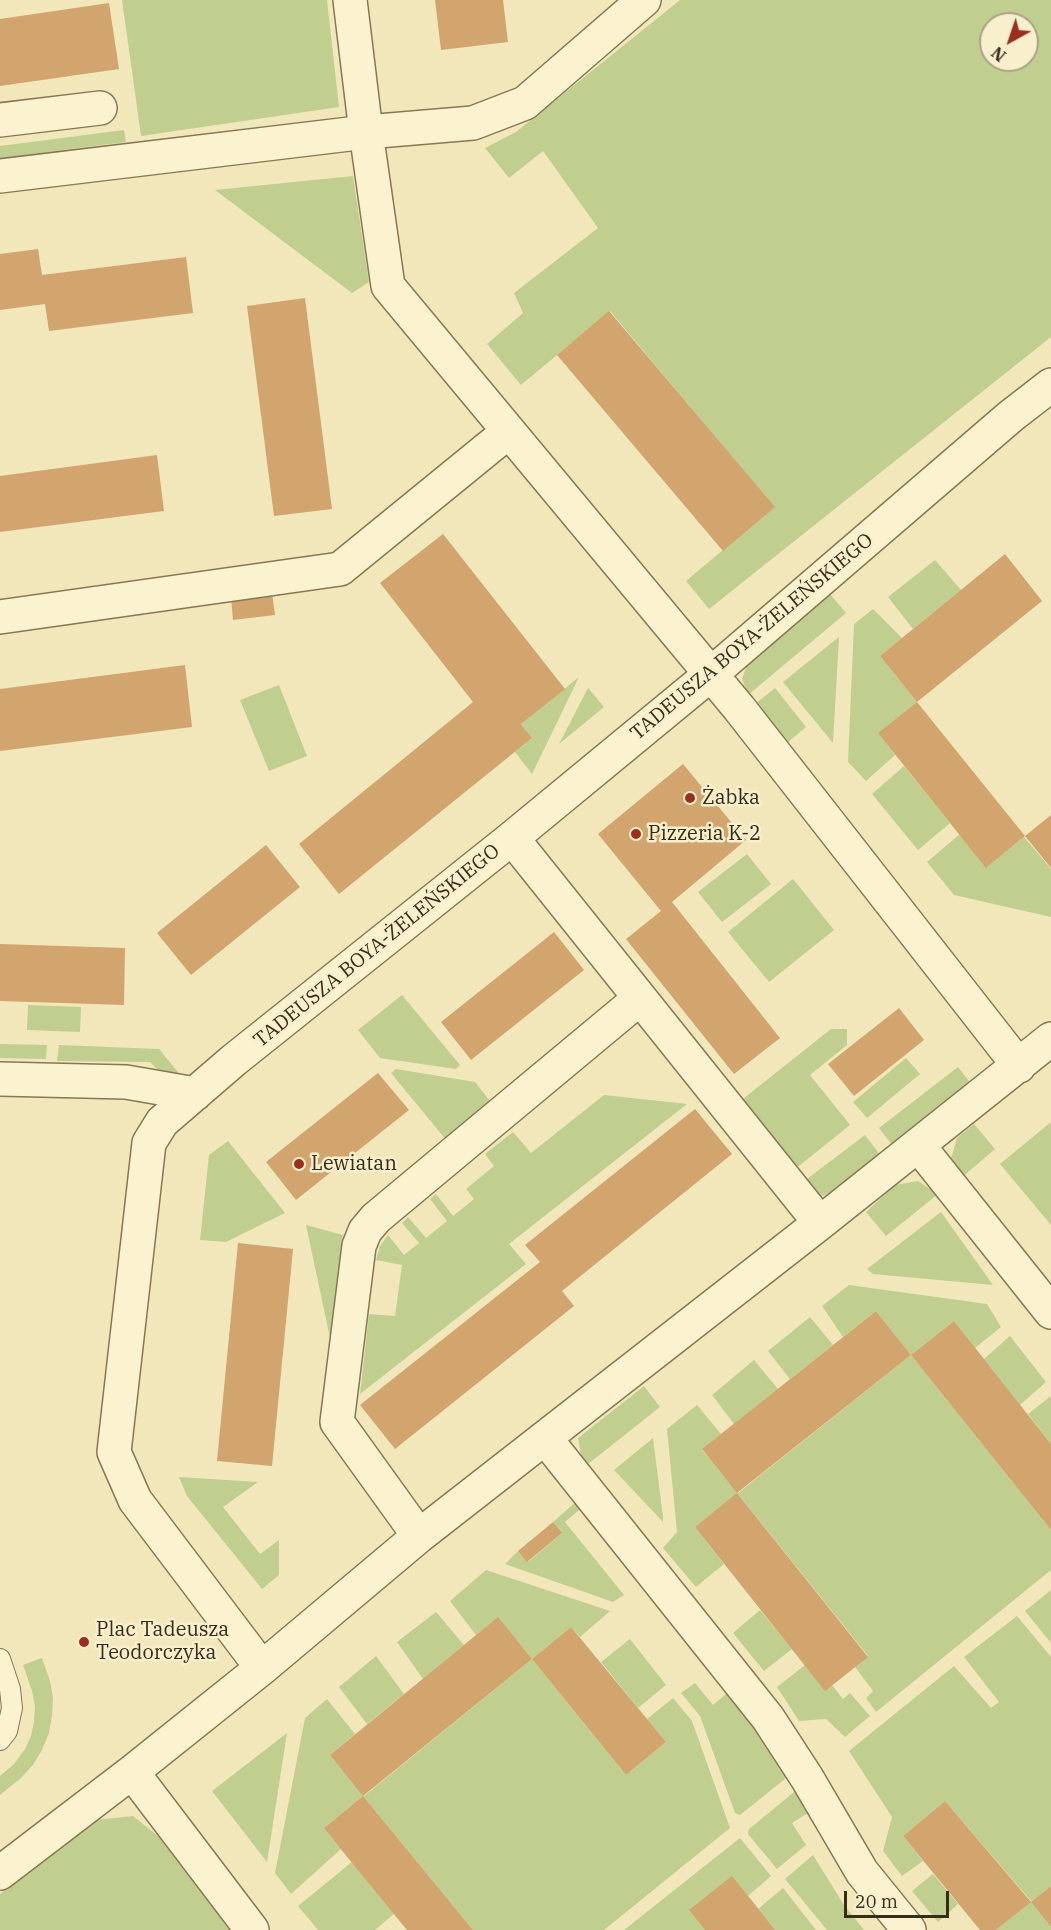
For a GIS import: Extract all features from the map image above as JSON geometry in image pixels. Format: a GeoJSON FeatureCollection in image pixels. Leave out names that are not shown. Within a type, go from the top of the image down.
{"type":"FeatureCollection","features":[{"type":"Feature","properties":{"kind":"street"},"geometry":{"type":"LineString","coordinates":[[350,0],[388,286],[711,674],[1019,1066]]}},
{"type":"Feature","properties":{"kind":"street"},"geometry":{"type":"LineString","coordinates":[[0,176],[366,132],[474,123],[525,103],[644,0]]}},
{"type":"Feature","properties":{"kind":"street"},"geometry":{"type":"LineString","coordinates":[[0,120],[100,108]]}},
{"type":"Feature","properties":{"kind":"street","name":"TADEUSZA BOYA-ŻELEŃSKIEGO"},"geometry":{"type":"LineString","coordinates":[[262,1668],[135,1500],[114,1452],[149,1143],[162,1122],[234,1060],[512,838],[711,674],[1011,416],[1051,385]]}},
{"type":"Feature","properties":{"kind":"street"},"geometry":{"type":"LineString","coordinates":[[0,617],[340,569],[508,432]]}},
{"type":"Feature","properties":{"kind":"street"},"geometry":{"type":"LineString","coordinates":[[512,838],[820,1223]]}},
{"type":"Feature","properties":{"kind":"street"},"geometry":{"type":"LineString","coordinates":[[418,1536],[337,1422],[359,1246],[365,1231],[376,1218],[639,999]]}},
{"type":"Feature","properties":{"kind":"street"},"geometry":{"type":"LineString","coordinates":[[0,1873],[262,1668],[418,1536],[820,1223],[1051,1039]]}},
{"type":"Feature","properties":{"kind":"street"},"geometry":{"type":"LineString","coordinates":[[0,1079],[126,1082],[195,1094]]}},
{"type":"Feature","properties":{"kind":"street"},"geometry":{"type":"LineString","coordinates":[[918,1145],[1051,1312]]}},
{"type":"Feature","properties":{"kind":"street"},"geometry":{"type":"LineString","coordinates":[[545,1438],[768,1718],[807,1778],[862,1872],[909,1930]]}},
{"type":"Feature","properties":{"kind":"street"},"geometry":{"type":"LineString","coordinates":[[132,1772],[252,1930]]}},
{"type":"Feature","properties":{"kind":"lane"},"geometry":{"type":"LineString","coordinates":[[0,1659],[10,1689],[12,1708],[7,1731],[0,1740]]}},
{"type":"Feature","properties":{"kind":"green space"},"geometry":{"type":"Polygon","coordinates":[[[122,0],[327,0],[339,107],[141,136],[122,0]]]}},
{"type":"Feature","properties":{"kind":"green space"},"geometry":{"type":"Polygon","coordinates":[[[680,0],[1051,0],[1051,337],[709,609],[686,581],[774,507],[610,311],[521,385],[487,344],[523,313],[514,293],[598,228],[543,151],[509,178],[485,148],[516,132],[680,0]]]}},
{"type":"Feature","properties":{"kind":"green space"},"geometry":{"type":"Polygon","coordinates":[[[124,130],[126,142],[0,158],[0,146],[124,130]]]}},
{"type":"Feature","properties":{"kind":"green space"},"geometry":{"type":"Polygon","coordinates":[[[353,176],[369,282],[352,293],[215,190],[353,176]]]}},
{"type":"Feature","properties":{"kind":"green space"},"geometry":{"type":"Polygon","coordinates":[[[935,560],[961,590],[913,629],[888,597],[935,560]]]}},
{"type":"Feature","properties":{"kind":"green space"},"geometry":{"type":"Polygon","coordinates":[[[830,594],[846,613],[748,695],[742,679],[748,662],[830,594]]]}},
{"type":"Feature","properties":{"kind":"green space"},"geometry":{"type":"Polygon","coordinates":[[[873,609],[902,638],[880,656],[917,702],[879,733],[895,755],[866,781],[848,762],[854,624],[873,609]]]}},
{"type":"Feature","properties":{"kind":"green space"},"geometry":{"type":"Polygon","coordinates":[[[839,637],[833,743],[783,682],[839,637]]]}},
{"type":"Feature","properties":{"kind":"green space"},"geometry":{"type":"Polygon","coordinates":[[[579,677],[532,774],[515,752],[532,738],[521,724],[579,677]]]}},
{"type":"Feature","properties":{"kind":"green space"},"geometry":{"type":"Polygon","coordinates":[[[279,685],[307,756],[269,771],[240,700],[279,685]]]}},
{"type":"Feature","properties":{"kind":"green space"},"geometry":{"type":"Polygon","coordinates":[[[588,688],[604,707],[559,744],[588,688]]]}},
{"type":"Feature","properties":{"kind":"green space"},"geometry":{"type":"Polygon","coordinates":[[[775,688],[806,727],[787,743],[755,704],[775,688]]]}},
{"type":"Feature","properties":{"kind":"green space"},"geometry":{"type":"Polygon","coordinates":[[[904,766],[950,823],[918,850],[872,794],[904,766]]]}},
{"type":"Feature","properties":{"kind":"green space"},"geometry":{"type":"Polygon","coordinates":[[[960,834],[987,867],[1024,837],[1051,869],[1051,917],[954,895],[927,862],[960,834]]]}},
{"type":"Feature","properties":{"kind":"green space"},"geometry":{"type":"Polygon","coordinates":[[[747,854],[771,884],[722,922],[698,892],[747,854]]]}},
{"type":"Feature","properties":{"kind":"green space"},"geometry":{"type":"Polygon","coordinates":[[[793,879],[834,930],[769,982],[728,932],[793,879]]]}},
{"type":"Feature","properties":{"kind":"green space"},"geometry":{"type":"Polygon","coordinates":[[[402,995],[460,1065],[456,1069],[380,1058],[358,1030],[402,995]]]}},
{"type":"Feature","properties":{"kind":"green space"},"geometry":{"type":"Polygon","coordinates":[[[28,1005],[81,1007],[80,1032],[27,1030],[28,1005]]]}},
{"type":"Feature","properties":{"kind":"green space"},"geometry":{"type":"Polygon","coordinates":[[[831,1029],[847,1029],[847,1045],[810,1075],[850,1125],[794,1170],[739,1102],[831,1029]]]}},
{"type":"Feature","properties":{"kind":"green space"},"geometry":{"type":"Polygon","coordinates":[[[0,1044],[47,1045],[46,1059],[0,1058],[0,1044]]]}},
{"type":"Feature","properties":{"kind":"green space"},"geometry":{"type":"Polygon","coordinates":[[[59,1045],[159,1049],[181,1076],[161,1073],[150,1062],[57,1061],[59,1045]]]}},
{"type":"Feature","properties":{"kind":"green space"},"geometry":{"type":"Polygon","coordinates":[[[906,1058],[920,1074],[867,1118],[853,1102],[906,1058]]]}},
{"type":"Feature","properties":{"kind":"green space"},"geometry":{"type":"Polygon","coordinates":[[[958,1067],[972,1085],[893,1146],[879,1128],[958,1067]]]}},
{"type":"Feature","properties":{"kind":"green space"},"geometry":{"type":"Polygon","coordinates":[[[396,1069],[475,1082],[493,1105],[447,1141],[391,1073],[396,1069]]]}},
{"type":"Feature","properties":{"kind":"green space"},"geometry":{"type":"Polygon","coordinates":[[[604,1095],[687,1104],[509,1244],[526,1264],[360,1394],[369,1314],[395,1316],[402,1265],[376,1260],[380,1246],[388,1235],[404,1255],[419,1243],[402,1223],[408,1217],[426,1238],[447,1221],[430,1199],[436,1194],[453,1216],[474,1199],[466,1189],[494,1166],[485,1154],[513,1132],[531,1153],[604,1095]]]}},
{"type":"Feature","properties":{"kind":"green space"},"geometry":{"type":"Polygon","coordinates":[[[1051,1122],[1051,1225],[1000,1164],[1051,1122]]]}},
{"type":"Feature","properties":{"kind":"green space"},"geometry":{"type":"Polygon","coordinates":[[[974,1124],[995,1149],[959,1180],[951,1159],[957,1138],[974,1124]]]}},
{"type":"Feature","properties":{"kind":"green space"},"geometry":{"type":"Polygon","coordinates":[[[865,1135],[881,1156],[833,1192],[820,1197],[803,1182],[865,1135]]]}},
{"type":"Feature","properties":{"kind":"green space"},"geometry":{"type":"Polygon","coordinates":[[[228,1141],[285,1213],[226,1242],[200,1240],[209,1155],[228,1141]]]}},
{"type":"Feature","properties":{"kind":"green space"},"geometry":{"type":"Polygon","coordinates":[[[918,1181],[938,1194],[886,1236],[866,1212],[895,1185],[918,1181]]]}},
{"type":"Feature","properties":{"kind":"green space"},"geometry":{"type":"Polygon","coordinates":[[[941,1212],[993,1285],[873,1274],[867,1269],[941,1212]]]}},
{"type":"Feature","properties":{"kind":"green space"},"geometry":{"type":"Polygon","coordinates":[[[306,1225],[343,1235],[330,1338],[306,1225]]]}},
{"type":"Feature","properties":{"kind":"green space"},"geometry":{"type":"Polygon","coordinates":[[[849,1285],[987,1304],[1001,1327],[975,1348],[954,1321],[911,1355],[876,1311],[843,1337],[822,1306],[849,1285]]]}},
{"type":"Feature","properties":{"kind":"green space"},"geometry":{"type":"Polygon","coordinates":[[[810,1317],[833,1345],[790,1379],[768,1351],[810,1317]]]}},
{"type":"Feature","properties":{"kind":"green space"},"geometry":{"type":"Polygon","coordinates":[[[1010,1336],[1046,1382],[1020,1405],[984,1359],[1010,1336]]]}},
{"type":"Feature","properties":{"kind":"green space"},"geometry":{"type":"Polygon","coordinates":[[[911,1355],[1051,1530],[1051,1570],[876,1712],[866,1698],[873,1691],[855,1667],[868,1656],[738,1494],[695,1527],[724,1564],[696,1587],[663,1548],[677,1532],[667,1429],[697,1405],[721,1434],[702,1450],[738,1493],[911,1355]]]}},
{"type":"Feature","properties":{"kind":"green space"},"geometry":{"type":"Polygon","coordinates":[[[754,1360],[778,1389],[734,1424],[712,1395],[754,1360]]]}},
{"type":"Feature","properties":{"kind":"green space"},"geometry":{"type":"Polygon","coordinates":[[[644,1386],[660,1407],[583,1468],[578,1438],[644,1386]]]}},
{"type":"Feature","properties":{"kind":"green space"},"geometry":{"type":"Polygon","coordinates":[[[1051,1396],[1051,1444],[1028,1414],[1051,1396]]]}},
{"type":"Feature","properties":{"kind":"green space"},"geometry":{"type":"Polygon","coordinates":[[[653,1438],[663,1517],[663,1522],[614,1470],[653,1438]]]}},
{"type":"Feature","properties":{"kind":"green space"},"geometry":{"type":"Polygon","coordinates":[[[179,1477],[258,1482],[223,1507],[260,1554],[279,1540],[279,1575],[262,1589],[187,1496],[179,1477]]]}},
{"type":"Feature","properties":{"kind":"green space"},"geometry":{"type":"Polygon","coordinates":[[[578,1500],[585,1505],[565,1522],[624,1595],[613,1602],[505,1564],[518,1551],[528,1562],[561,1534],[553,1522],[578,1500]]]}},
{"type":"Feature","properties":{"kind":"green space"},"geometry":{"type":"Polygon","coordinates":[[[486,1570],[610,1611],[580,1637],[571,1627],[532,1659],[498,1618],[476,1635],[450,1601],[486,1570]]]}},
{"type":"Feature","properties":{"kind":"green space"},"geometry":{"type":"Polygon","coordinates":[[[1051,1590],[1051,1643],[1025,1611],[1051,1590]]]}},
{"type":"Feature","properties":{"kind":"green space"},"geometry":{"type":"Polygon","coordinates":[[[760,1610],[792,1649],[764,1671],[733,1633],[760,1610]]]}},
{"type":"Feature","properties":{"kind":"green space"},"geometry":{"type":"Polygon","coordinates":[[[436,1612],[464,1645],[423,1679],[397,1642],[436,1612]]]}},
{"type":"Feature","properties":{"kind":"green space"},"geometry":{"type":"Polygon","coordinates":[[[1017,1616],[1051,1657],[1051,1886],[1031,1902],[1051,1930],[996,1930],[1031,1901],[945,1801],[903,1836],[923,1861],[902,1876],[883,1851],[892,1817],[849,1751],[954,1666],[991,1708],[999,1702],[964,1657],[1017,1616]]]}},
{"type":"Feature","properties":{"kind":"green space"},"geometry":{"type":"Polygon","coordinates":[[[630,1639],[666,1685],[638,1708],[601,1662],[630,1639]]]}},
{"type":"Feature","properties":{"kind":"green space"},"geometry":{"type":"Polygon","coordinates":[[[376,1656],[404,1694],[367,1724],[339,1687],[376,1656]]]}},
{"type":"Feature","properties":{"kind":"green space"},"geometry":{"type":"Polygon","coordinates":[[[42,1658],[53,1698],[49,1733],[33,1765],[0,1795],[0,1776],[14,1764],[25,1749],[34,1722],[35,1706],[23,1665],[42,1658]]]}},
{"type":"Feature","properties":{"kind":"green space"},"geometry":{"type":"Polygon","coordinates":[[[532,1659],[626,1775],[666,1742],[647,1719],[673,1698],[692,1721],[730,1828],[604,1930],[473,1930],[363,1796],[324,1828],[341,1849],[291,1894],[275,1873],[305,1718],[327,1699],[355,1734],[330,1755],[364,1796],[532,1659]]]}},
{"type":"Feature","properties":{"kind":"green space"},"geometry":{"type":"Polygon","coordinates":[[[805,1665],[832,1685],[843,1699],[850,1693],[870,1716],[845,1737],[826,1719],[799,1721],[777,1687],[805,1665]]]}},
{"type":"Feature","properties":{"kind":"green space"},"geometry":{"type":"Polygon","coordinates":[[[695,1683],[713,1705],[732,1689],[791,1774],[740,1815],[735,1813],[700,1716],[681,1693],[695,1683]]]}},
{"type":"Feature","properties":{"kind":"green space"},"geometry":{"type":"Polygon","coordinates":[[[287,1733],[267,1862],[212,1791],[287,1733]]]}},
{"type":"Feature","properties":{"kind":"green space"},"geometry":{"type":"Polygon","coordinates":[[[799,1788],[813,1810],[792,1823],[806,1845],[777,1869],[748,1834],[749,1829],[799,1788]]]}},
{"type":"Feature","properties":{"kind":"green space"},"geometry":{"type":"Polygon","coordinates":[[[133,1816],[158,1836],[230,1930],[0,1930],[0,1894],[95,1820],[133,1816]]]}},
{"type":"Feature","properties":{"kind":"green space"},"geometry":{"type":"Polygon","coordinates":[[[740,1838],[771,1876],[748,1896],[690,1910],[705,1930],[624,1930],[740,1838]]]}},
{"type":"Feature","properties":{"kind":"green space"},"geometry":{"type":"Polygon","coordinates":[[[813,1855],[844,1905],[864,1930],[827,1930],[785,1879],[813,1855]]]}},
{"type":"Feature","properties":{"kind":"green space"},"geometry":{"type":"Polygon","coordinates":[[[352,1862],[394,1914],[375,1930],[318,1930],[298,1906],[352,1862]]]}},
{"type":"Feature","properties":{"kind":"green space"},"geometry":{"type":"Polygon","coordinates":[[[933,1874],[958,1904],[938,1922],[912,1891],[933,1874]]]}},
{"type":"Feature","properties":{"kind":"green space"},"geometry":{"type":"Polygon","coordinates":[[[783,1888],[816,1930],[775,1930],[758,1909],[783,1888]]]}},
{"type":"Feature","properties":{"kind":"building"},"geometry":{"type":"Polygon","coordinates":[[[435,0],[503,0],[508,42],[441,50],[435,0]]]}},
{"type":"Feature","properties":{"kind":"building"},"geometry":{"type":"Polygon","coordinates":[[[109,3],[119,69],[0,86],[0,19],[109,3]]]}},
{"type":"Feature","properties":{"kind":"building"},"geometry":{"type":"Polygon","coordinates":[[[38,249],[42,275],[186,257],[193,313],[49,331],[45,304],[0,310],[0,254],[38,249]]]}},
{"type":"Feature","properties":{"kind":"building"},"geometry":{"type":"Polygon","coordinates":[[[305,298],[332,509],[274,516],[247,306],[305,298]]]}},
{"type":"Feature","properties":{"kind":"building"},"geometry":{"type":"Polygon","coordinates":[[[609,311],[775,507],[723,551],[557,355],[609,311]]]}},
{"type":"Feature","properties":{"kind":"building"},"geometry":{"type":"Polygon","coordinates":[[[157,455],[164,511],[0,532],[0,476],[157,455]]]}},
{"type":"Feature","properties":{"kind":"building"},"geometry":{"type":"Polygon","coordinates":[[[443,534],[565,689],[521,724],[532,738],[339,894],[299,844],[473,702],[380,583],[443,534]]]}},
{"type":"Feature","properties":{"kind":"building"},"geometry":{"type":"Polygon","coordinates":[[[1005,554],[1042,601],[917,702],[880,656],[1005,554]]]}},
{"type":"Feature","properties":{"kind":"building"},"geometry":{"type":"Polygon","coordinates":[[[272,593],[275,615],[233,620],[231,598],[272,593]]]}},
{"type":"Feature","properties":{"kind":"building"},"geometry":{"type":"Polygon","coordinates":[[[185,665],[192,727],[0,751],[0,689],[185,665]]]}},
{"type":"Feature","properties":{"kind":"building"},"geometry":{"type":"Polygon","coordinates":[[[917,702],[1025,836],[986,868],[878,733],[917,702]]]}},
{"type":"Feature","properties":{"kind":"building"},"geometry":{"type":"Polygon","coordinates":[[[683,764],[746,840],[672,902],[780,1038],[734,1074],[626,939],[661,911],[598,834],[683,764]]]}},
{"type":"Feature","properties":{"kind":"building"},"geometry":{"type":"Polygon","coordinates":[[[1051,815],[1051,868],[1025,836],[1051,815]]]}},
{"type":"Feature","properties":{"kind":"building"},"geometry":{"type":"Polygon","coordinates":[[[266,845],[300,887],[191,975],[157,933],[266,845]]]}},
{"type":"Feature","properties":{"kind":"building"},"geometry":{"type":"Polygon","coordinates":[[[554,932],[584,970],[471,1060],[441,1022],[554,932]]]}},
{"type":"Feature","properties":{"kind":"building"},"geometry":{"type":"Polygon","coordinates":[[[0,944],[125,948],[124,1005],[0,1001],[0,944]]]}},
{"type":"Feature","properties":{"kind":"building"},"geometry":{"type":"Polygon","coordinates":[[[899,1008],[924,1040],[854,1096],[828,1064],[899,1008]]]}},
{"type":"Feature","properties":{"kind":"building"},"geometry":{"type":"Polygon","coordinates":[[[378,1073],[409,1110],[296,1200],[266,1162],[378,1073]]]}},
{"type":"Feature","properties":{"kind":"building"},"geometry":{"type":"Polygon","coordinates":[[[695,1109],[732,1154],[562,1291],[574,1306],[395,1449],[360,1405],[540,1262],[525,1245],[695,1109]]]}},
{"type":"Feature","properties":{"kind":"building"},"geometry":{"type":"Polygon","coordinates":[[[238,1243],[293,1249],[272,1466],[217,1461],[238,1243]]]}},
{"type":"Feature","properties":{"kind":"building"},"geometry":{"type":"Polygon","coordinates":[[[876,1311],[911,1355],[737,1493],[702,1449],[876,1311]]]}},
{"type":"Feature","properties":{"kind":"building"},"geometry":{"type":"Polygon","coordinates":[[[954,1321],[1051,1444],[1051,1530],[911,1355],[954,1321]]]}},
{"type":"Feature","properties":{"kind":"building"},"geometry":{"type":"Polygon","coordinates":[[[737,1493],[868,1657],[825,1691],[695,1527],[737,1493]]]}},
{"type":"Feature","properties":{"kind":"building"},"geometry":{"type":"Polygon","coordinates":[[[553,1522],[562,1533],[527,1562],[518,1551],[553,1522]]]}},
{"type":"Feature","properties":{"kind":"building"},"geometry":{"type":"Polygon","coordinates":[[[498,1617],[532,1659],[363,1796],[330,1755],[498,1617]]]}},
{"type":"Feature","properties":{"kind":"building"},"geometry":{"type":"Polygon","coordinates":[[[571,1627],[666,1742],[626,1775],[532,1659],[571,1627]]]}},
{"type":"Feature","properties":{"kind":"building"},"geometry":{"type":"Polygon","coordinates":[[[363,1796],[473,1930],[407,1930],[324,1828],[363,1796]]]}},
{"type":"Feature","properties":{"kind":"building"},"geometry":{"type":"Polygon","coordinates":[[[945,1801],[1031,1902],[996,1930],[980,1930],[903,1836],[945,1801]]]}},
{"type":"Feature","properties":{"kind":"building"},"geometry":{"type":"Polygon","coordinates":[[[732,1876],[775,1930],[705,1930],[689,1910],[732,1876]]]}},
{"type":"Feature","properties":{"kind":"building"},"geometry":{"type":"Polygon","coordinates":[[[1051,1886],[1051,1927],[1031,1902],[1051,1886]]]}},
{"type":"Feature","properties":{"kind":"place","name":"Żabka"},"geometry":{"type":"Point","coordinates":[690,798]}},
{"type":"Feature","properties":{"kind":"place","name":"Pizzeria K-2"},"geometry":{"type":"Point","coordinates":[636,834]}},
{"type":"Feature","properties":{"kind":"place","name":"Lewiatan"},"geometry":{"type":"Point","coordinates":[299,1164]}},
{"type":"Feature","properties":{"kind":"place","name":"Plac Tadeusza Teodorczyka"},"geometry":{"type":"Point","coordinates":[84,1642]}}]}
